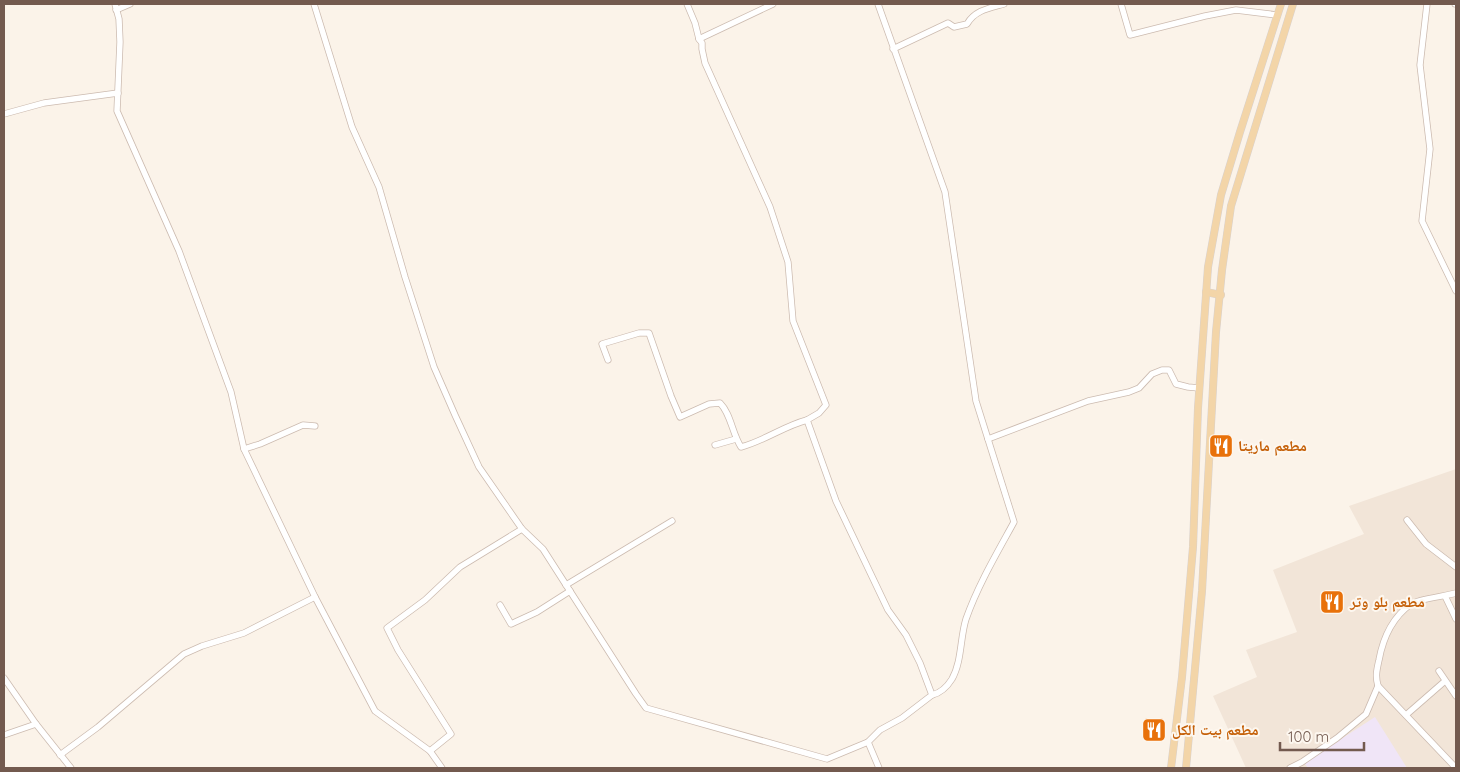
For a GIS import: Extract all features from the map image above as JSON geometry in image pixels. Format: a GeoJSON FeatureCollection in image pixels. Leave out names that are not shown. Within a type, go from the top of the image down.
{"type":"FeatureCollection","features":[{"type":"Feature","properties":{"kind":"main road"},"geometry":{"type":"LineString","coordinates":[[1171,768],[1182,677],[1193,547],[1199,388],[1208,267],[1221,195],[1281,4]]}},
{"type":"Feature","properties":{"kind":"main road"},"geometry":{"type":"LineString","coordinates":[[1186,768],[1202,591],[1216,332],[1222,270],[1231,206],[1293,4]]}},
{"type":"Feature","properties":{"kind":"main road"},"geometry":{"type":"LineString","coordinates":[[1206,292],[1221,295]]}},
{"type":"Feature","properties":{"kind":"main road"},"geometry":{"type":"LineString","coordinates":[[1198,408],[1212,410]]}},
{"type":"Feature","properties":{"kind":"main road"},"geometry":{"type":"LineString","coordinates":[[1182,677],[1194,680]]}},
{"type":"Feature","properties":{"kind":"street"},"geometry":{"type":"LineString","coordinates":[[130,4],[115,7],[120,42],[117,111],[179,251],[232,392],[244,449],[315,597],[374,711],[430,751],[442,768]]}},
{"type":"Feature","properties":{"kind":"street"},"geometry":{"type":"LineString","coordinates":[[314,4],[352,127],[379,187],[434,368],[479,468],[522,529],[543,549],[646,708],[827,759],[868,742],[880,730],[902,718],[932,695],[940,693],[952,679],[959,658],[966,620],[988,570],[1014,522],[976,401],[944,192],[878,4]]}},
{"type":"Feature","properties":{"kind":"street"},"geometry":{"type":"LineString","coordinates":[[608,360],[602,344],[638,333],[649,333],[670,396],[680,417],[709,404],[720,403],[726,409],[736,439],[741,447],[807,420],[819,414],[826,405],[793,321],[788,262],[770,207],[705,63],[702,43],[687,4]]}},
{"type":"Feature","properties":{"kind":"street"},"geometry":{"type":"LineString","coordinates":[[699,39],[773,4]]}},
{"type":"Feature","properties":{"kind":"street"},"geometry":{"type":"LineString","coordinates":[[894,49],[948,23],[954,27],[967,24],[971,17],[981,10],[1004,4]]}},
{"type":"Feature","properties":{"kind":"street"},"geometry":{"type":"LineString","coordinates":[[1121,4],[1130,35],[1204,16],[1236,10],[1277,15]]}},
{"type":"Feature","properties":{"kind":"street"},"geometry":{"type":"LineString","coordinates":[[1427,4],[1420,65],[1430,148],[1422,222],[1456,291]]}},
{"type":"Feature","properties":{"kind":"street"},"geometry":{"type":"LineString","coordinates":[[4,114],[44,103],[118,93]]}},
{"type":"Feature","properties":{"kind":"street"},"geometry":{"type":"LineString","coordinates":[[988,439],[1088,401],[1129,392],[1139,388],[1152,374],[1162,370],[1169,370],[1176,384],[1199,388]]}},
{"type":"Feature","properties":{"kind":"street"},"geometry":{"type":"LineString","coordinates":[[807,420],[836,501],[888,610],[906,635],[920,663],[932,695]]}},
{"type":"Feature","properties":{"kind":"street"},"geometry":{"type":"LineString","coordinates":[[244,449],[260,444],[303,424],[315,426]]}},
{"type":"Feature","properties":{"kind":"street"},"geometry":{"type":"LineString","coordinates":[[715,445],[736,439]]}},
{"type":"Feature","properties":{"kind":"street"},"geometry":{"type":"LineString","coordinates":[[1407,520],[1426,544],[1456,567]]}},
{"type":"Feature","properties":{"kind":"street"},"geometry":{"type":"LineString","coordinates":[[566,585],[672,521]]}},
{"type":"Feature","properties":{"kind":"street"},"geometry":{"type":"LineString","coordinates":[[430,751],[451,734],[398,650],[387,628],[425,600],[460,567],[522,529]]}},
{"type":"Feature","properties":{"kind":"street"},"geometry":{"type":"LineString","coordinates":[[500,605],[511,624],[537,612],[570,591]]}},
{"type":"Feature","properties":{"kind":"street"},"geometry":{"type":"LineString","coordinates":[[1456,593],[1412,603],[1395,620],[1387,632],[1382,646],[1376,678],[1378,686],[1456,768]]}},
{"type":"Feature","properties":{"kind":"street"},"geometry":{"type":"LineString","coordinates":[[1445,596],[1456,619]]}},
{"type":"Feature","properties":{"kind":"street"},"geometry":{"type":"LineString","coordinates":[[60,755],[98,727],[184,654],[202,646],[244,633],[315,597]]}},
{"type":"Feature","properties":{"kind":"street"},"geometry":{"type":"LineString","coordinates":[[1439,671],[1456,696]]}},
{"type":"Feature","properties":{"kind":"street"},"geometry":{"type":"LineString","coordinates":[[4,678],[70,768]]}},
{"type":"Feature","properties":{"kind":"street"},"geometry":{"type":"LineString","coordinates":[[1406,715],[1445,681]]}},
{"type":"Feature","properties":{"kind":"street"},"geometry":{"type":"LineString","coordinates":[[1290,768],[1337,738],[1366,714],[1378,686]]}},
{"type":"Feature","properties":{"kind":"street"},"geometry":{"type":"LineString","coordinates":[[4,735],[36,724]]}},
{"type":"Feature","properties":{"kind":"street"},"geometry":{"type":"LineString","coordinates":[[868,742],[879,768]]}},
{"type":"Feature","properties":{"kind":"shaded area"},"geometry":{"type":"Polygon","coordinates":[[[1456,469],[1456,768],[1246,768],[1213,696],[1257,677],[1246,650],[1297,632],[1273,570],[1364,534],[1349,506],[1456,469]]]}},
{"type":"Feature","properties":{"kind":"shaded area"},"geometry":{"type":"Polygon","coordinates":[[[1375,717],[1407,768],[1308,768],[1304,763],[1375,717]]]}},
{"type":"Feature","properties":{"kind":"place","name":"مطعم ماريتا"},"geometry":{"type":"Point","coordinates":[1221,446]}},
{"type":"Feature","properties":{"kind":"place","name":"مطعم بلو وتر"},"geometry":{"type":"Point","coordinates":[1332,602]}},
{"type":"Feature","properties":{"kind":"place","name":"مطعم بيت الكل"},"geometry":{"type":"Point","coordinates":[1154,730]}}]}
